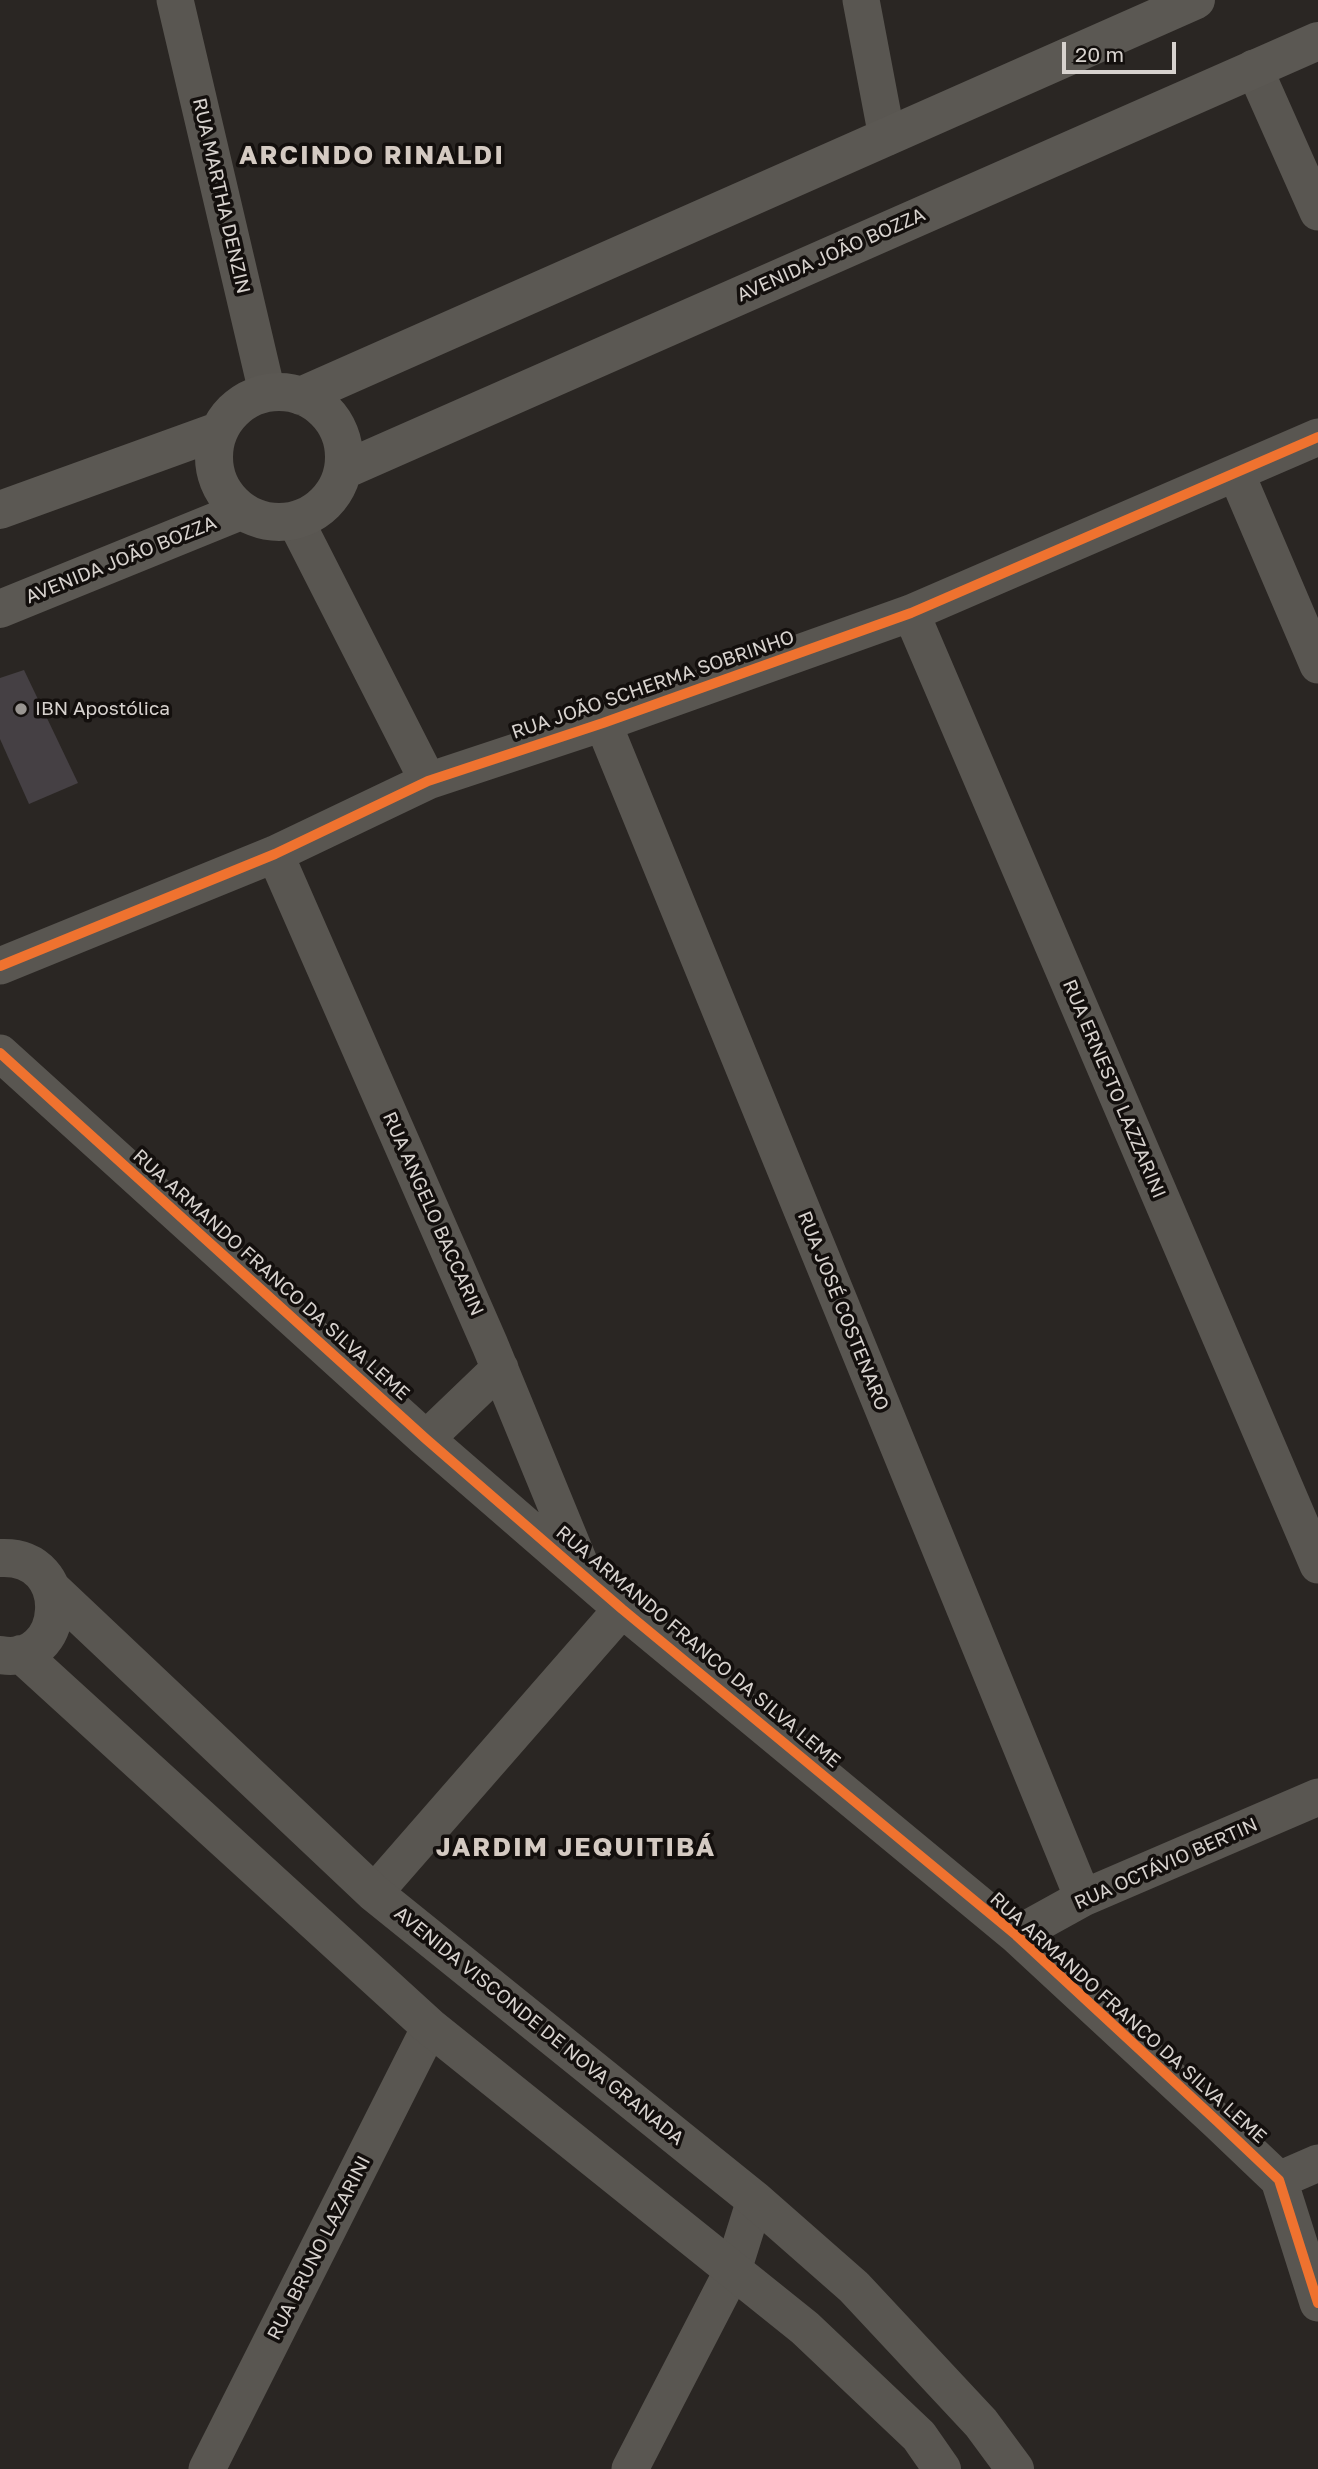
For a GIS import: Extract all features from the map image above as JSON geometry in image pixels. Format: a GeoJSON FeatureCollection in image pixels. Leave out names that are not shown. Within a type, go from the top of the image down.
{"type":"FeatureCollection","features":[{"type":"Feature","properties":{"kind":"main road"},"geometry":{"type":"LineString","coordinates":[[0,510],[218,431],[230,413],[247,399],[284,394],[887,137],[1196,0]]}},
{"type":"Feature","properties":{"kind":"main road","name":"AVENIDA JOÃO BOZZA"},"geometry":{"type":"LineString","coordinates":[[218,431],[213,453],[215,475],[225,495],[241,511],[261,521],[284,523],[295,520],[323,506],[336,490],[344,470],[1318,41]]}},
{"type":"Feature","properties":{"kind":"main road"},"geometry":{"type":"LineString","coordinates":[[284,394],[326,411],[338,429],[344,449],[344,470]]}},
{"type":"Feature","properties":{"kind":"main road","name":"AVENIDA JOÃO BOZZA"},"geometry":{"type":"LineString","coordinates":[[0,609],[241,511]]}},
{"type":"Feature","properties":{"kind":"street","name":"RUA MARTHA DENZIN"},"geometry":{"type":"LineString","coordinates":[[175,0],[284,394]]}},
{"type":"Feature","properties":{"kind":"street"},"geometry":{"type":"LineString","coordinates":[[861,0],[887,137]]}},
{"type":"Feature","properties":{"kind":"street"},"geometry":{"type":"LineString","coordinates":[[1254,68],[1318,212]]}},
{"type":"Feature","properties":{"kind":"street","name":"RUA JOÃO SCHERMA SOBRINHO"},"geometry":{"type":"LineString","coordinates":[[0,966],[275,854],[428,781],[603,723],[911,613],[1318,437]]}},
{"type":"Feature","properties":{"kind":"street"},"geometry":{"type":"LineString","coordinates":[[1236,473],[1318,665]]}},
{"type":"Feature","properties":{"kind":"street"},"geometry":{"type":"LineString","coordinates":[[295,520],[428,781]]}},
{"type":"Feature","properties":{"kind":"street","name":"RUA ERNESTO LAZZARINI"},"geometry":{"type":"LineString","coordinates":[[911,613],[1318,1566]]}},
{"type":"Feature","properties":{"kind":"street","name":"RUA JOSÉ COSTENARO"},"geometry":{"type":"LineString","coordinates":[[603,723],[1083,1898]]}},
{"type":"Feature","properties":{"kind":"street","name":"RUA ANGELO BACCARIN"},"geometry":{"type":"LineString","coordinates":[[275,854],[500,1368],[585,1577]]}},
{"type":"Feature","properties":{"kind":"street","name":"RUA ARMANDO FRANCO DA SILVA LEME"},"geometry":{"type":"LineString","coordinates":[[0,1053],[425,1439],[622,1609],[1016,1935],[1279,2180],[1318,2303]]}},
{"type":"Feature","properties":{"kind":"street"},"geometry":{"type":"LineString","coordinates":[[425,1439],[500,1368]]}},
{"type":"Feature","properties":{"kind":"street","name":"AVENIDA VISCONDE DE NOVA GRANADA"},"geometry":{"type":"LineString","coordinates":[[0,1525],[29,1571],[374,1893],[755,2200],[854,2287],[981,2423],[1015,2469]]}},
{"type":"Feature","properties":{"kind":"street"},"geometry":{"type":"LineString","coordinates":[[29,1571],[55,1606],[50,1629],[35,1647],[6,1657],[430,2027],[805,2328],[919,2436],[942,2469]]}},
{"type":"Feature","properties":{"kind":"street"},"geometry":{"type":"LineString","coordinates":[[374,1893],[622,1609]]}},
{"type":"Feature","properties":{"kind":"street","name":"RUA OCTÁVIO BERTIN"},"geometry":{"type":"LineString","coordinates":[[1016,1935],[1083,1898],[1318,1797]]}},
{"type":"Feature","properties":{"kind":"street","name":"RUA BRUNO LAZARINI"},"geometry":{"type":"LineString","coordinates":[[207,2469],[430,2027]]}},
{"type":"Feature","properties":{"kind":"street"},"geometry":{"type":"LineString","coordinates":[[1279,2180],[1318,2164]]}},
{"type":"Feature","properties":{"kind":"street"},"geometry":{"type":"LineString","coordinates":[[630,2469],[733,2270],[755,2200]]}},
{"type":"Feature","properties":{"kind":"building","name":"IBN Apostólica"},"geometry":{"type":"Polygon","coordinates":[[[24,670],[78,783],[29,804],[0,739],[0,678],[24,670]]]}},
{"type":"Feature","properties":{"kind":"cycle path"},"geometry":{"type":"LineString","coordinates":[[0,966],[275,854],[428,781],[603,723],[911,613],[1318,437]]}},
{"type":"Feature","properties":{"kind":"cycle path"},"geometry":{"type":"LineString","coordinates":[[0,1053],[426,1439],[622,1609],[1016,1935],[1218,2122],[1279,2180],[1318,2303]]}},
{"type":"Feature","properties":{"kind":"place","name":"IBN Apostólica"},"geometry":{"type":"Point","coordinates":[21,709]}},
{"type":"Feature","properties":{"kind":"district","name":"ARCINDO RINALDI"},"geometry":{"type":"Point","coordinates":[372,156]}},
{"type":"Feature","properties":{"kind":"district","name":"JARDIM JEQUITIBÁ"},"geometry":{"type":"Point","coordinates":[576,1848]}}]}
